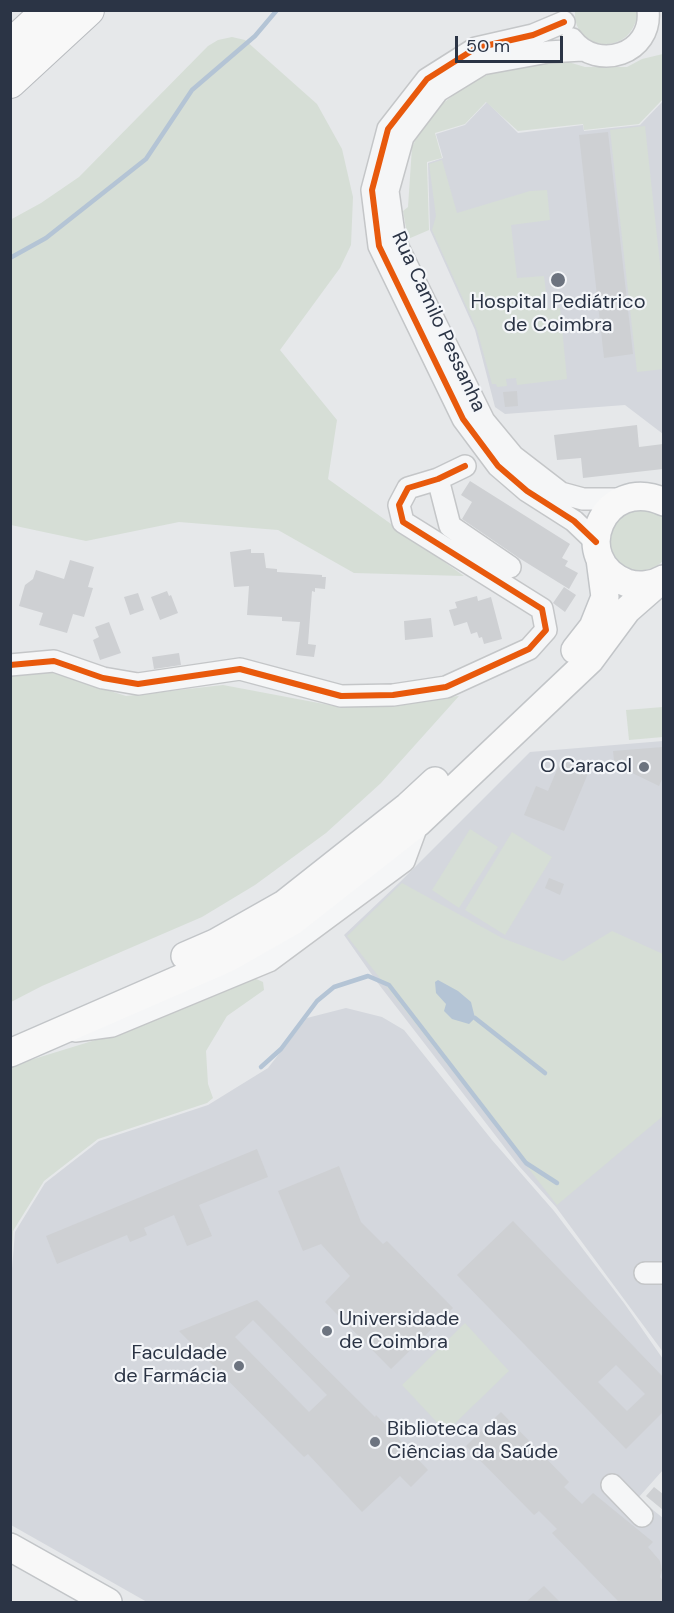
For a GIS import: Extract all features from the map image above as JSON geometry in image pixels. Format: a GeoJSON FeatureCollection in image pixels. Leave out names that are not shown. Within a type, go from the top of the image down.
{"type":"FeatureCollection","features":[{"type":"Feature","properties":{"kind":"highway"},"geometry":{"type":"LineString","coordinates":[[10,46],[49,10]]}},
{"type":"Feature","properties":{"kind":"highway"},"geometry":{"type":"LineString","coordinates":[[10,82],[88,10]]}},
{"type":"Feature","properties":{"kind":"main road"},"geometry":{"type":"LineString","coordinates":[[10,1033],[215,943],[284,904],[408,806],[582,644],[593,627],[604,597],[598,550],[598,528],[603,516],[623,499],[638,496],[653,497],[663,502]]}},
{"type":"Feature","properties":{"kind":"main road"},"geometry":{"type":"LineString","coordinates":[[598,550],[608,570],[618,579],[631,584],[662,587]]}},
{"type":"Feature","properties":{"kind":"main road"},"geometry":{"type":"LineString","coordinates":[[10,1053],[228,958],[293,921],[418,823],[590,660],[627,610],[662,587]]}},
{"type":"Feature","properties":{"kind":"main road"},"geometry":{"type":"LineString","coordinates":[[10,1547],[108,1602]]}},
{"type":"Feature","properties":{"kind":"main road"},"geometry":{"type":"LineString","coordinates":[[10,1566],[73,1602]]}},
{"type":"Feature","properties":{"kind":"street","name":"Rua Camilo Pessanha"},"geometry":{"type":"LineString","coordinates":[[623,499],[583,499],[561,493],[513,456],[484,421],[395,241],[388,191],[403,137],[438,91],[482,64],[548,52],[582,50],[605,57],[618,56],[639,43],[646,30],[648,10]]}},
{"type":"Feature","properties":{"kind":"street","name":"Rua Camilo Pessanha"},"geometry":{"type":"LineString","coordinates":[[564,16],[533,35],[476,48],[427,79],[388,129],[372,190],[380,246],[463,419],[498,466],[527,491],[574,520],[598,550]]}},
{"type":"Feature","properties":{"kind":"street"},"geometry":{"type":"LineString","coordinates":[[564,16],[568,33],[582,50]]}},
{"type":"Feature","properties":{"kind":"street"},"geometry":{"type":"LineString","coordinates":[[465,466],[476,438]]}},
{"type":"Feature","properties":{"kind":"street"},"geometry":{"type":"LineString","coordinates":[[10,665],[54,661],[104,678],[138,684],[240,669],[340,696],[393,695],[446,687],[529,649],[546,630],[543,609],[403,522],[399,505],[408,488],[438,479],[465,466],[498,466]]}},
{"type":"Feature","properties":{"kind":"street"},"geometry":{"type":"LineString","coordinates":[[438,479],[450,526],[510,567]]}},
{"type":"Feature","properties":{"kind":"street"},"geometry":{"type":"LineString","coordinates":[[612,1485],[642,1516]]}},
{"type":"Feature","properties":{"kind":"shaded area"},"geometry":{"type":"Polygon","coordinates":[[[575,11],[638,11],[634,26],[626,37],[615,43],[604,44],[592,41],[583,35],[577,24],[575,11]]]}},
{"type":"Feature","properties":{"kind":"shaded area"},"geometry":{"type":"Polygon","coordinates":[[[232,37],[245,40],[317,104],[342,149],[353,197],[351,245],[340,268],[280,350],[337,420],[328,479],[464,576],[354,573],[278,530],[179,522],[86,541],[11,525],[10,220],[41,203],[79,177],[208,46],[218,40],[232,37]]]}},
{"type":"Feature","properties":{"kind":"shaded area"},"geometry":{"type":"Polygon","coordinates":[[[663,54],[663,99],[639,124],[584,130],[583,124],[518,131],[486,102],[465,124],[435,133],[442,158],[427,162],[429,230],[408,239],[403,211],[408,207],[412,147],[423,125],[442,104],[465,86],[491,73],[516,66],[565,61],[585,67],[627,67],[642,59],[663,54]]]}},
{"type":"Feature","properties":{"kind":"shaded area","name":"Hospital Pediátrico de Coimbra"},"geometry":{"type":"Polygon","coordinates":[[[663,101],[663,434],[625,405],[505,414],[495,407],[475,330],[430,230],[428,163],[443,158],[436,134],[465,125],[487,102],[518,133],[583,125],[584,131],[640,125],[663,101]]]}},
{"type":"Feature","properties":{"kind":"shaded area"},"geometry":{"type":"Polygon","coordinates":[[[645,126],[663,292],[664,369],[637,372],[610,130],[645,126]]]}},
{"type":"Feature","properties":{"kind":"shaded area"},"geometry":{"type":"Polygon","coordinates":[[[442,160],[457,213],[530,191],[547,190],[550,220],[511,225],[517,278],[544,276],[548,309],[560,308],[567,379],[517,385],[516,378],[506,379],[507,386],[497,387],[496,384],[492,384],[477,330],[432,230],[436,216],[429,164],[442,160]]]}},
{"type":"Feature","properties":{"kind":"shaded area"},"geometry":{"type":"Polygon","coordinates":[[[637,507],[658,512],[663,517],[663,561],[640,571],[618,563],[613,556],[609,542],[611,524],[637,507]]]}},
{"type":"Feature","properties":{"kind":"shaded area"},"geometry":{"type":"Polygon","coordinates":[[[50,672],[126,696],[223,685],[340,707],[459,696],[381,783],[326,833],[255,885],[202,917],[42,986],[11,1002],[11,675],[50,672]]]}},
{"type":"Feature","properties":{"kind":"shaded area"},"geometry":{"type":"Polygon","coordinates":[[[663,707],[663,737],[629,740],[626,710],[663,707]]]}},
{"type":"Feature","properties":{"kind":"shaded area"},"geometry":{"type":"Polygon","coordinates":[[[663,741],[663,1352],[556,1207],[519,1166],[377,982],[344,935],[530,752],[663,741]]]}},
{"type":"Feature","properties":{"kind":"shaded area"},"geometry":{"type":"Polygon","coordinates":[[[470,829],[498,847],[459,908],[432,890],[470,829]]]}},
{"type":"Feature","properties":{"kind":"shaded area"},"geometry":{"type":"Polygon","coordinates":[[[512,832],[552,857],[505,935],[465,910],[512,832]]]}},
{"type":"Feature","properties":{"kind":"shaded area"},"geometry":{"type":"Polygon","coordinates":[[[402,883],[502,938],[563,961],[612,931],[663,954],[663,1116],[557,1205],[347,936],[402,883]]]}},
{"type":"Feature","properties":{"kind":"shaded area"},"geometry":{"type":"Polygon","coordinates":[[[254,978],[263,982],[264,990],[227,1016],[206,1051],[208,1084],[213,1098],[207,1103],[98,1139],[44,1181],[13,1231],[11,1266],[11,1066],[115,1034],[254,978]]]}},
{"type":"Feature","properties":{"kind":"shaded area","name":"Universidade de Coimbra"},"geometry":{"type":"Polygon","coordinates":[[[346,1008],[382,1017],[404,1030],[492,1140],[554,1211],[624,1303],[663,1359],[663,1470],[638,1498],[663,1518],[663,1602],[147,1602],[11,1525],[10,1293],[15,1232],[45,1183],[99,1141],[208,1105],[268,1068],[307,1018],[346,1008]]]}},
{"type":"Feature","properties":{"kind":"shaded area"},"geometry":{"type":"Polygon","coordinates":[[[465,1323],[509,1371],[446,1432],[402,1385],[465,1323]]]}},
{"type":"Feature","properties":{"kind":"water"},"geometry":{"type":"Polygon","coordinates":[[[438,980],[458,991],[471,1002],[475,1018],[469,1024],[452,1019],[444,1011],[446,1004],[436,993],[435,982],[438,980]]]}},
{"type":"Feature","properties":{"kind":"building"},"geometry":{"type":"Polygon","coordinates":[[[608,132],[633,354],[604,358],[579,135],[608,132]]]}},
{"type":"Feature","properties":{"kind":"building"},"geometry":{"type":"Polygon","coordinates":[[[517,391],[518,406],[505,407],[503,392],[517,391]]]}},
{"type":"Feature","properties":{"kind":"building"},"geometry":{"type":"Polygon","coordinates":[[[637,425],[639,447],[663,444],[663,469],[583,478],[581,458],[557,460],[554,435],[637,425]]]}},
{"type":"Feature","properties":{"kind":"building"},"geometry":{"type":"Polygon","coordinates":[[[470,481],[570,544],[562,558],[568,561],[565,566],[578,573],[569,589],[462,519],[472,502],[461,495],[470,481]]]}},
{"type":"Feature","properties":{"kind":"building"},"geometry":{"type":"Polygon","coordinates":[[[251,549],[251,553],[264,553],[266,568],[277,569],[277,572],[326,577],[325,589],[315,588],[315,592],[312,591],[308,644],[316,645],[314,657],[296,655],[300,622],[282,621],[282,617],[247,615],[249,586],[234,587],[230,552],[251,549]]]}},
{"type":"Feature","properties":{"kind":"building"},"geometry":{"type":"Polygon","coordinates":[[[70,560],[94,567],[88,587],[93,588],[84,617],[73,614],[67,633],[39,625],[43,613],[19,606],[25,585],[33,579],[36,570],[64,579],[70,560]]]}},
{"type":"Feature","properties":{"kind":"building"},"geometry":{"type":"Polygon","coordinates":[[[564,587],[576,595],[565,612],[553,603],[564,587]]]}},
{"type":"Feature","properties":{"kind":"building"},"geometry":{"type":"Polygon","coordinates":[[[167,591],[178,613],[160,620],[151,597],[167,591]]]}},
{"type":"Feature","properties":{"kind":"building"},"geometry":{"type":"Polygon","coordinates":[[[138,593],[144,610],[130,615],[124,597],[138,593]]]}},
{"type":"Feature","properties":{"kind":"building"},"geometry":{"type":"Polygon","coordinates":[[[477,596],[478,601],[491,597],[502,639],[484,644],[477,632],[471,634],[467,622],[454,626],[449,610],[457,608],[455,602],[477,596]]]}},
{"type":"Feature","properties":{"kind":"building"},"geometry":{"type":"Polygon","coordinates":[[[431,618],[433,637],[405,640],[404,621],[431,618]]]}},
{"type":"Feature","properties":{"kind":"building"},"geometry":{"type":"Polygon","coordinates":[[[109,622],[121,653],[100,660],[93,640],[99,637],[95,627],[109,622]]]}},
{"type":"Feature","properties":{"kind":"building"},"geometry":{"type":"Polygon","coordinates":[[[179,653],[181,665],[154,669],[152,657],[179,653]]]}},
{"type":"Feature","properties":{"kind":"building","name":"O Caracol"},"geometry":{"type":"Polygon","coordinates":[[[663,747],[663,777],[659,786],[624,769],[626,765],[614,761],[613,751],[663,747]]]}},
{"type":"Feature","properties":{"kind":"building"},"geometry":{"type":"Polygon","coordinates":[[[561,760],[589,771],[564,831],[524,815],[536,786],[548,791],[561,760]]]}},
{"type":"Feature","properties":{"kind":"building"},"geometry":{"type":"Polygon","coordinates":[[[549,878],[564,884],[560,895],[545,888],[549,878]]]}},
{"type":"Feature","properties":{"kind":"building"},"geometry":{"type":"Polygon","coordinates":[[[257,1149],[268,1177],[199,1205],[212,1236],[187,1246],[174,1215],[144,1228],[147,1235],[130,1242],[127,1235],[57,1264],[46,1236],[257,1149]]]}},
{"type":"Feature","properties":{"kind":"building"},"geometry":{"type":"Polygon","coordinates":[[[339,1166],[361,1222],[383,1244],[387,1241],[453,1308],[391,1369],[325,1302],[350,1276],[321,1244],[303,1251],[278,1191],[339,1166]]]}},
{"type":"Feature","properties":{"kind":"building"},"geometry":{"type":"Polygon","coordinates":[[[513,1221],[663,1377],[663,1412],[626,1449],[457,1275],[513,1221]],[[616,1365],[598,1382],[627,1411],[645,1394],[616,1365]]]}},
{"type":"Feature","properties":{"kind":"building","name":"Faculdade de Farmácia"},"geometry":{"type":"Polygon","coordinates":[[[257,1300],[375,1417],[376,1415],[428,1470],[411,1487],[400,1476],[362,1512],[308,1454],[304,1457],[179,1331],[257,1300]],[[253,1320],[235,1337],[309,1412],[327,1395],[253,1320]]]}},
{"type":"Feature","properties":{"kind":"building"},"geometry":{"type":"Polygon","coordinates":[[[501,1412],[569,1482],[564,1487],[582,1504],[593,1493],[653,1542],[648,1547],[660,1561],[663,1602],[619,1602],[552,1533],[557,1529],[539,1511],[534,1515],[466,1446],[501,1412]]]}},
{"type":"Feature","properties":{"kind":"building"},"geometry":{"type":"Polygon","coordinates":[[[654,1487],[663,1494],[663,1510],[646,1496],[654,1487]]]}},
{"type":"Feature","properties":{"kind":"building"},"geometry":{"type":"Polygon","coordinates":[[[544,1586],[560,1602],[526,1602],[544,1586]]]}},
{"type":"Feature","properties":{"kind":"waterway"},"geometry":{"type":"LineString","coordinates":[[10,258],[46,238],[146,159],[192,90],[255,36],[277,10]]}},
{"type":"Feature","properties":{"kind":"waterway"},"geometry":{"type":"LineString","coordinates":[[261,1067],[281,1049],[317,1001],[334,987],[368,976],[389,985],[526,1163],[557,1183]]}},
{"type":"Feature","properties":{"kind":"waterway"},"geometry":{"type":"LineString","coordinates":[[475,1018],[545,1073]]}},
{"type":"Feature","properties":{"kind":"cycle path"},"geometry":{"type":"LineString","coordinates":[[564,22],[533,35],[476,48],[427,79],[388,129],[372,190],[379,246],[463,419],[498,466],[527,491],[574,521],[596,542]]}},
{"type":"Feature","properties":{"kind":"cycle path"},"geometry":{"type":"LineString","coordinates":[[10,665],[54,661],[103,678],[138,684],[240,669],[341,696],[393,695],[446,687],[529,649],[546,630],[542,609],[403,522],[399,505],[408,488],[438,479],[465,466]]}},
{"type":"Feature","properties":{"kind":"place","name":"Hospital Pediátrico de Coimbra"},"geometry":{"type":"Point","coordinates":[558,280]}},
{"type":"Feature","properties":{"kind":"place","name":"O Caracol"},"geometry":{"type":"Point","coordinates":[644,767]}},
{"type":"Feature","properties":{"kind":"place","name":"Universidade de Coimbra"},"geometry":{"type":"Point","coordinates":[327,1331]}},
{"type":"Feature","properties":{"kind":"place","name":"Faculdade de Farmácia"},"geometry":{"type":"Point","coordinates":[239,1366]}},
{"type":"Feature","properties":{"kind":"place","name":"Biblioteca das Ciências da Saúde"},"geometry":{"type":"Point","coordinates":[375,1442]}}]}
